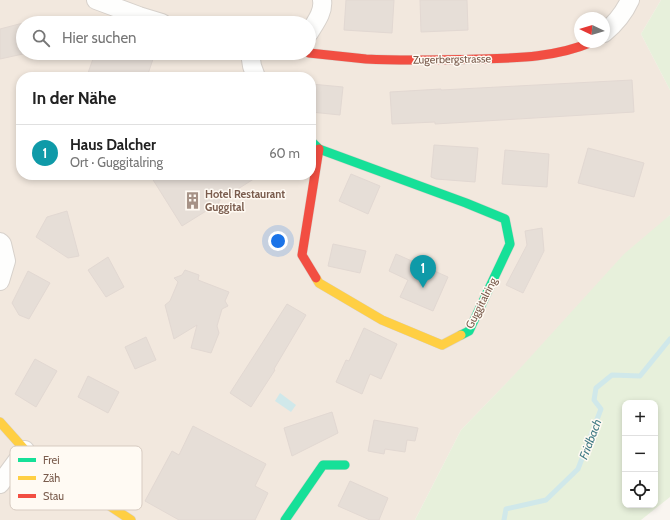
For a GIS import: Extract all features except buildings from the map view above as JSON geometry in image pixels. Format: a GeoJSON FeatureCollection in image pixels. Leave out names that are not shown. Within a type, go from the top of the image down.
{"type":"FeatureCollection","features":[{"type":"Feature","properties":{"kind":"street"},"geometry":{"type":"LineString","coordinates":[[96,0],[139,16]]}},
{"type":"Feature","properties":{"kind":"street"},"geometry":{"type":"LineString","coordinates":[[316,21],[320,14],[323,2],[322,0]]}},
{"type":"Feature","properties":{"kind":"street"},"geometry":{"type":"LineString","coordinates":[[610,28],[627,7],[630,0]]}},
{"type":"Feature","properties":{"kind":"street","name":"Zugerbergstrasse"},"geometry":{"type":"LineString","coordinates":[[316,54],[372,59],[434,60],[480,59],[550,54],[578,48]]}},
{"type":"Feature","properties":{"kind":"street"},"geometry":{"type":"LineString","coordinates":[[251,60],[254,72]]}},
{"type":"Feature","properties":{"kind":"street","name":"Guggitalring"},"geometry":{"type":"LineString","coordinates":[[314,180],[302,255],[319,283],[382,320],[442,345],[469,331],[510,244],[505,219],[466,202],[319,149],[316,146]]}},
{"type":"Feature","properties":{"kind":"street","name":"Guggitalring"},"geometry":{"type":"LineString","coordinates":[[316,168],[319,149]]}},
{"type":"Feature","properties":{"kind":"street"},"geometry":{"type":"LineString","coordinates":[[0,242],[2,244],[6,261],[0,281]]}},
{"type":"Feature","properties":{"kind":"street"},"geometry":{"type":"LineString","coordinates":[[0,422],[22,446]]}},
{"type":"Feature","properties":{"kind":"street"},"geometry":{"type":"LineString","coordinates":[[285,520],[323,465],[344,465]]}},
{"type":"Feature","properties":{"kind":"street"},"geometry":{"type":"LineString","coordinates":[[0,484],[10,470]]}},
{"type":"Feature","properties":{"kind":"street"},"geometry":{"type":"LineString","coordinates":[[116,510],[131,520]]}},
{"type":"Feature","properties":{"kind":"shaded area"},"geometry":{"type":"Polygon","coordinates":[[[0,0],[661,0],[641,34],[670,90],[670,215],[461,430],[415,520],[0,520],[0,0]]]}},
{"type":"Feature","properties":{"kind":"green space"},"geometry":{"type":"Polygon","coordinates":[[[661,0],[670,0],[670,90],[641,34],[661,0]]]}},
{"type":"Feature","properties":{"kind":"green space"},"geometry":{"type":"Polygon","coordinates":[[[670,215],[670,497],[658,507],[658,400],[622,400],[622,508],[656,508],[641,520],[415,520],[461,430],[514,375],[624,254],[670,215]]]}},
{"type":"Feature","properties":{"kind":"water"},"geometry":{"type":"Polygon","coordinates":[[[280,393],[296,405],[291,412],[275,401],[280,393]]]}},
{"type":"Feature","properties":{"kind":"waterway","name":"Fridbach"},"geometry":{"type":"LineString","coordinates":[[504,520],[506,509],[546,500],[578,469],[601,409],[594,400],[596,388],[612,375],[640,376],[670,339]]}},
{"type":"Feature","properties":{"kind":"traffic: fast"},"geometry":{"type":"LineString","coordinates":[[316,146],[319,149],[466,203],[505,219],[510,244],[469,331],[461,335]]}},
{"type":"Feature","properties":{"kind":"traffic: fast"},"geometry":{"type":"LineString","coordinates":[[285,520],[323,465],[345,465]]}},
{"type":"Feature","properties":{"kind":"traffic: slow"},"geometry":{"type":"LineString","coordinates":[[316,278],[319,283],[382,320],[442,345],[461,335]]}},
{"type":"Feature","properties":{"kind":"traffic: slow"},"geometry":{"type":"LineString","coordinates":[[0,422],[21,446]]}},
{"type":"Feature","properties":{"kind":"traffic: slow"},"geometry":{"type":"LineString","coordinates":[[116,510],[131,520]]}},
{"type":"Feature","properties":{"kind":"traffic: jam"},"geometry":{"type":"LineString","coordinates":[[316,54],[381,60],[496,59],[538,56],[576,48]]}},
{"type":"Feature","properties":{"kind":"traffic: jam"},"geometry":{"type":"LineString","coordinates":[[316,168],[319,149]]}},
{"type":"Feature","properties":{"kind":"traffic: jam"},"geometry":{"type":"LineString","coordinates":[[314,180],[302,255],[316,278]]}},
{"type":"Feature","properties":{"kind":"place","name":"Hotel Restaurant Guggital"},"geometry":{"type":"Point","coordinates":[192,200]}},
{"type":"Feature","properties":{"kind":"place","name":"Haus Dalcher"},"geometry":{"type":"Point","coordinates":[423,288]}}]}
